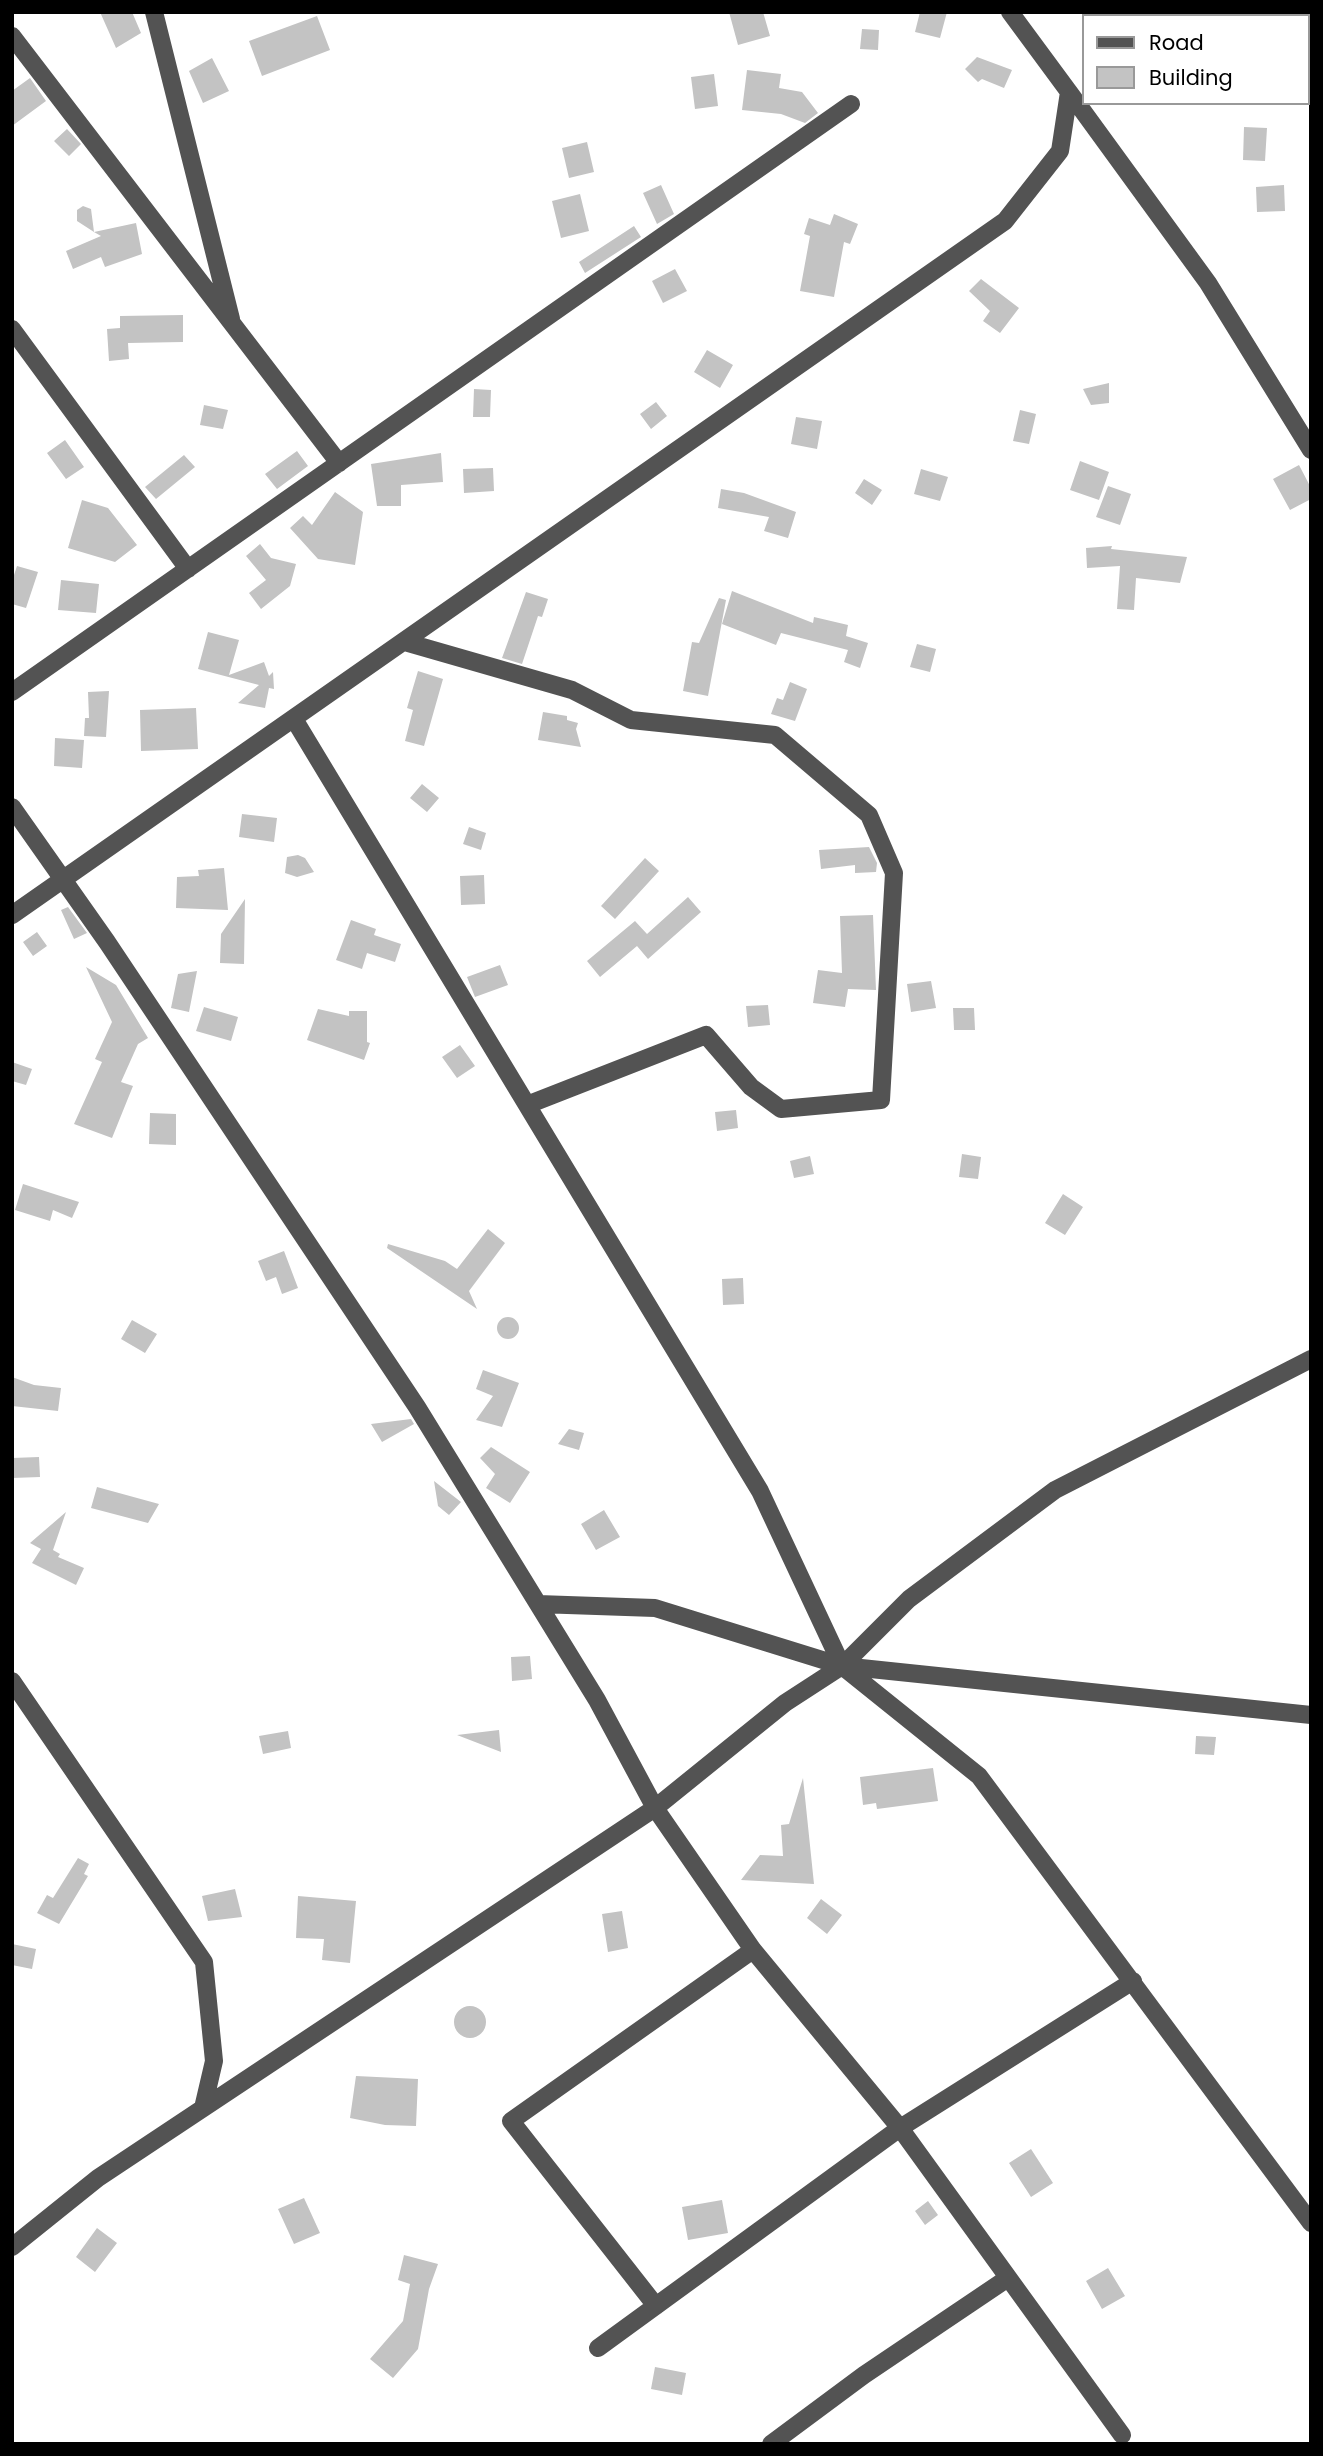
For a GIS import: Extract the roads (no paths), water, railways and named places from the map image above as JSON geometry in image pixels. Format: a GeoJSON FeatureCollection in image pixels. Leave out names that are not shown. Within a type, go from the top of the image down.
{"type":"FeatureCollection","features":[{"type":"Feature","properties":{"kind":"street"},"geometry":{"type":"LineString","coordinates":[[155,12],[233,326]]}},
{"type":"Feature","properties":{"kind":"street"},"geometry":{"type":"LineString","coordinates":[[1010,12],[1208,283],[1311,450]]}},
{"type":"Feature","properties":{"kind":"street"},"geometry":{"type":"LineString","coordinates":[[12,36],[339,463]]}},
{"type":"Feature","properties":{"kind":"street"},"geometry":{"type":"LineString","coordinates":[[12,915],[1005,222],[1060,151],[1069,92]]}},
{"type":"Feature","properties":{"kind":"street"},"geometry":{"type":"LineString","coordinates":[[12,692],[851,104]]}},
{"type":"Feature","properties":{"kind":"street"},"geometry":{"type":"LineString","coordinates":[[12,329],[188,569]]}},
{"type":"Feature","properties":{"kind":"street"},"geometry":{"type":"LineString","coordinates":[[405,642],[572,690],[631,720],[775,735],[869,815],[894,873],[881,1100],[780,1109],[751,1087],[706,1035],[527,1105]]}},
{"type":"Feature","properties":{"kind":"street"},"geometry":{"type":"LineString","coordinates":[[294,719],[760,1491],[842,1666],[979,1776],[1311,2222]]}},
{"type":"Feature","properties":{"kind":"street"},"geometry":{"type":"LineString","coordinates":[[12,807],[416,1407],[597,1700],[655,1808],[753,1950],[900,2128],[1008,2278],[1120,2441]]}},
{"type":"Feature","properties":{"kind":"street"},"geometry":{"type":"LineString","coordinates":[[12,2247],[98,2178],[655,1808],[785,1703],[842,1666],[909,1599],[1055,1490],[1311,1359]]}},
{"type":"Feature","properties":{"kind":"street"},"geometry":{"type":"LineString","coordinates":[[538,1604],[654,1608],[842,1666],[1311,1715]]}},
{"type":"Feature","properties":{"kind":"street"},"geometry":{"type":"LineString","coordinates":[[12,1681],[204,1962],[214,2062],[203,2108]]}},
{"type":"Feature","properties":{"kind":"street"},"geometry":{"type":"LineString","coordinates":[[656,2306],[511,2121],[753,1950]]}},
{"type":"Feature","properties":{"kind":"street"},"geometry":{"type":"LineString","coordinates":[[598,2348],[900,2128],[1132,1981]]}},
{"type":"Feature","properties":{"kind":"street"},"geometry":{"type":"LineString","coordinates":[[773,2443],[864,2375],[1008,2278]]}}]}
